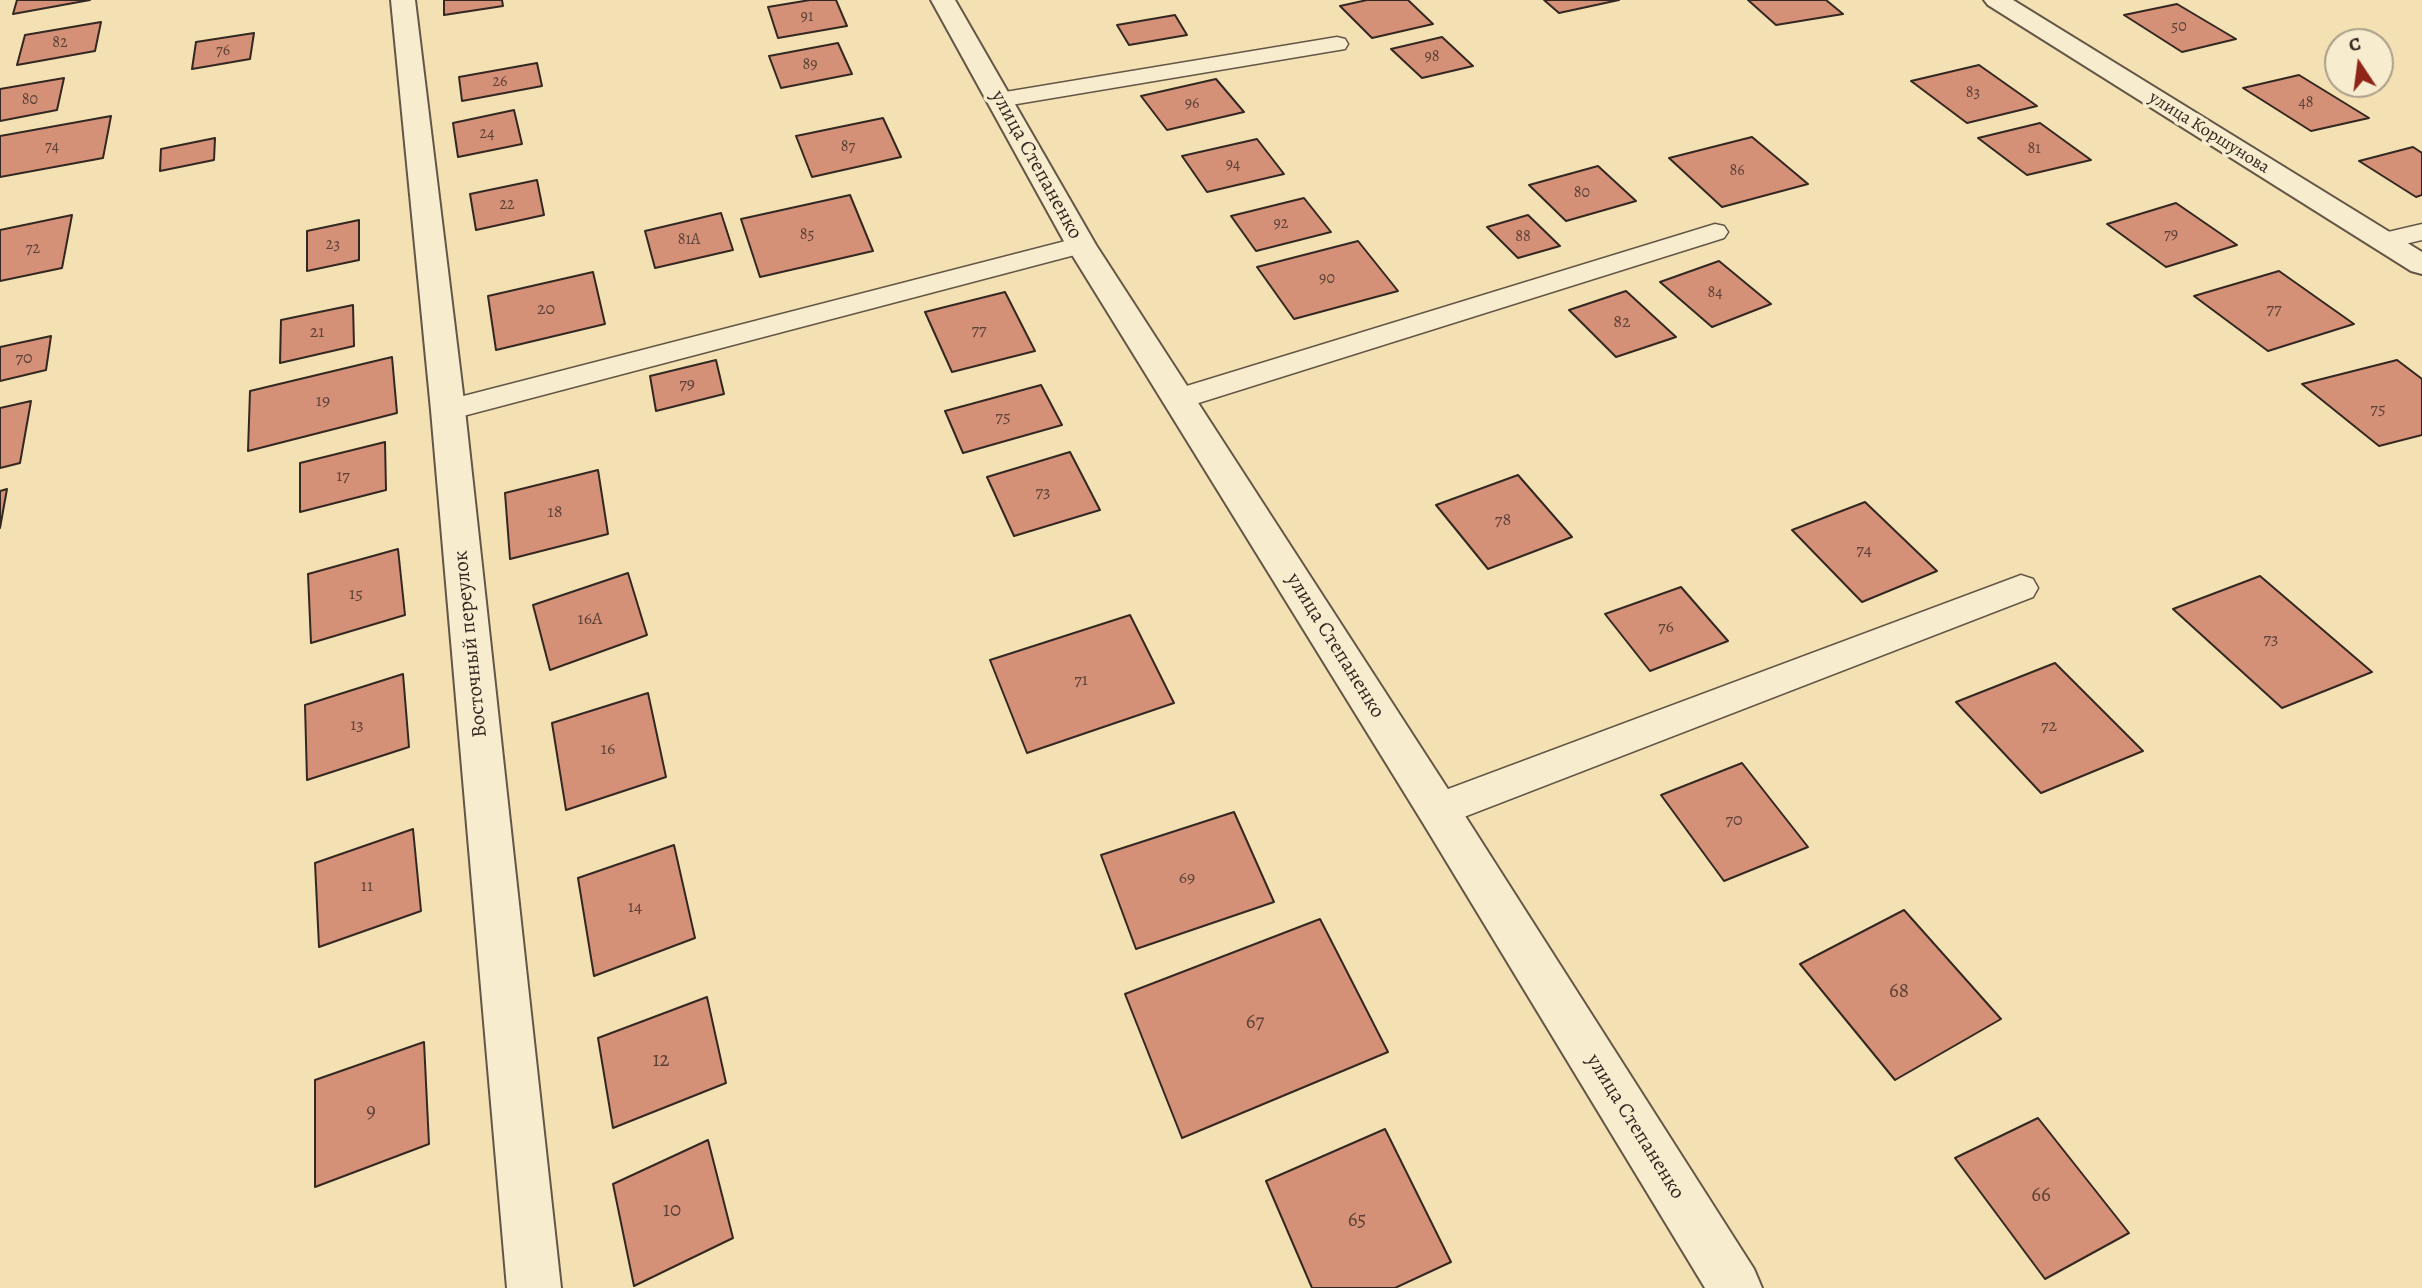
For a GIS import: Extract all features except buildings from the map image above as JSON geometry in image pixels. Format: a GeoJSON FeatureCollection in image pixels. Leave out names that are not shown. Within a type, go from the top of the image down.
{"type":"FeatureCollection","features":[{"type":"Feature","properties":{"kind":"street","name":"Восточный переулок"},"geometry":{"type":"LineString","coordinates":[[403,0],[448,410],[534,1288]]}},
{"type":"Feature","properties":{"kind":"street","name":"улица Степаненко"},"geometry":{"type":"LineString","coordinates":[[943,0],[1081,245],[1438,810],[1735,1288]]}},
{"type":"Feature","properties":{"kind":"street","name":"улица Коршунова"},"geometry":{"type":"LineString","coordinates":[[1997,0],[2422,265]]}},
{"type":"Feature","properties":{"kind":"lane"},"geometry":{"type":"LineString","coordinates":[[999,100],[1337,44]]}},
{"type":"Feature","properties":{"kind":"lane"},"geometry":{"type":"LineString","coordinates":[[1178,399],[1715,232]]}},
{"type":"Feature","properties":{"kind":"lane"},"geometry":{"type":"LineString","coordinates":[[2384,241],[2422,232]]}},
{"type":"Feature","properties":{"kind":"lane"},"geometry":{"type":"LineString","coordinates":[[448,410],[1081,245]]}},
{"type":"Feature","properties":{"kind":"lane"},"geometry":{"type":"LineString","coordinates":[[1438,810],[2021,589]]}}]}
